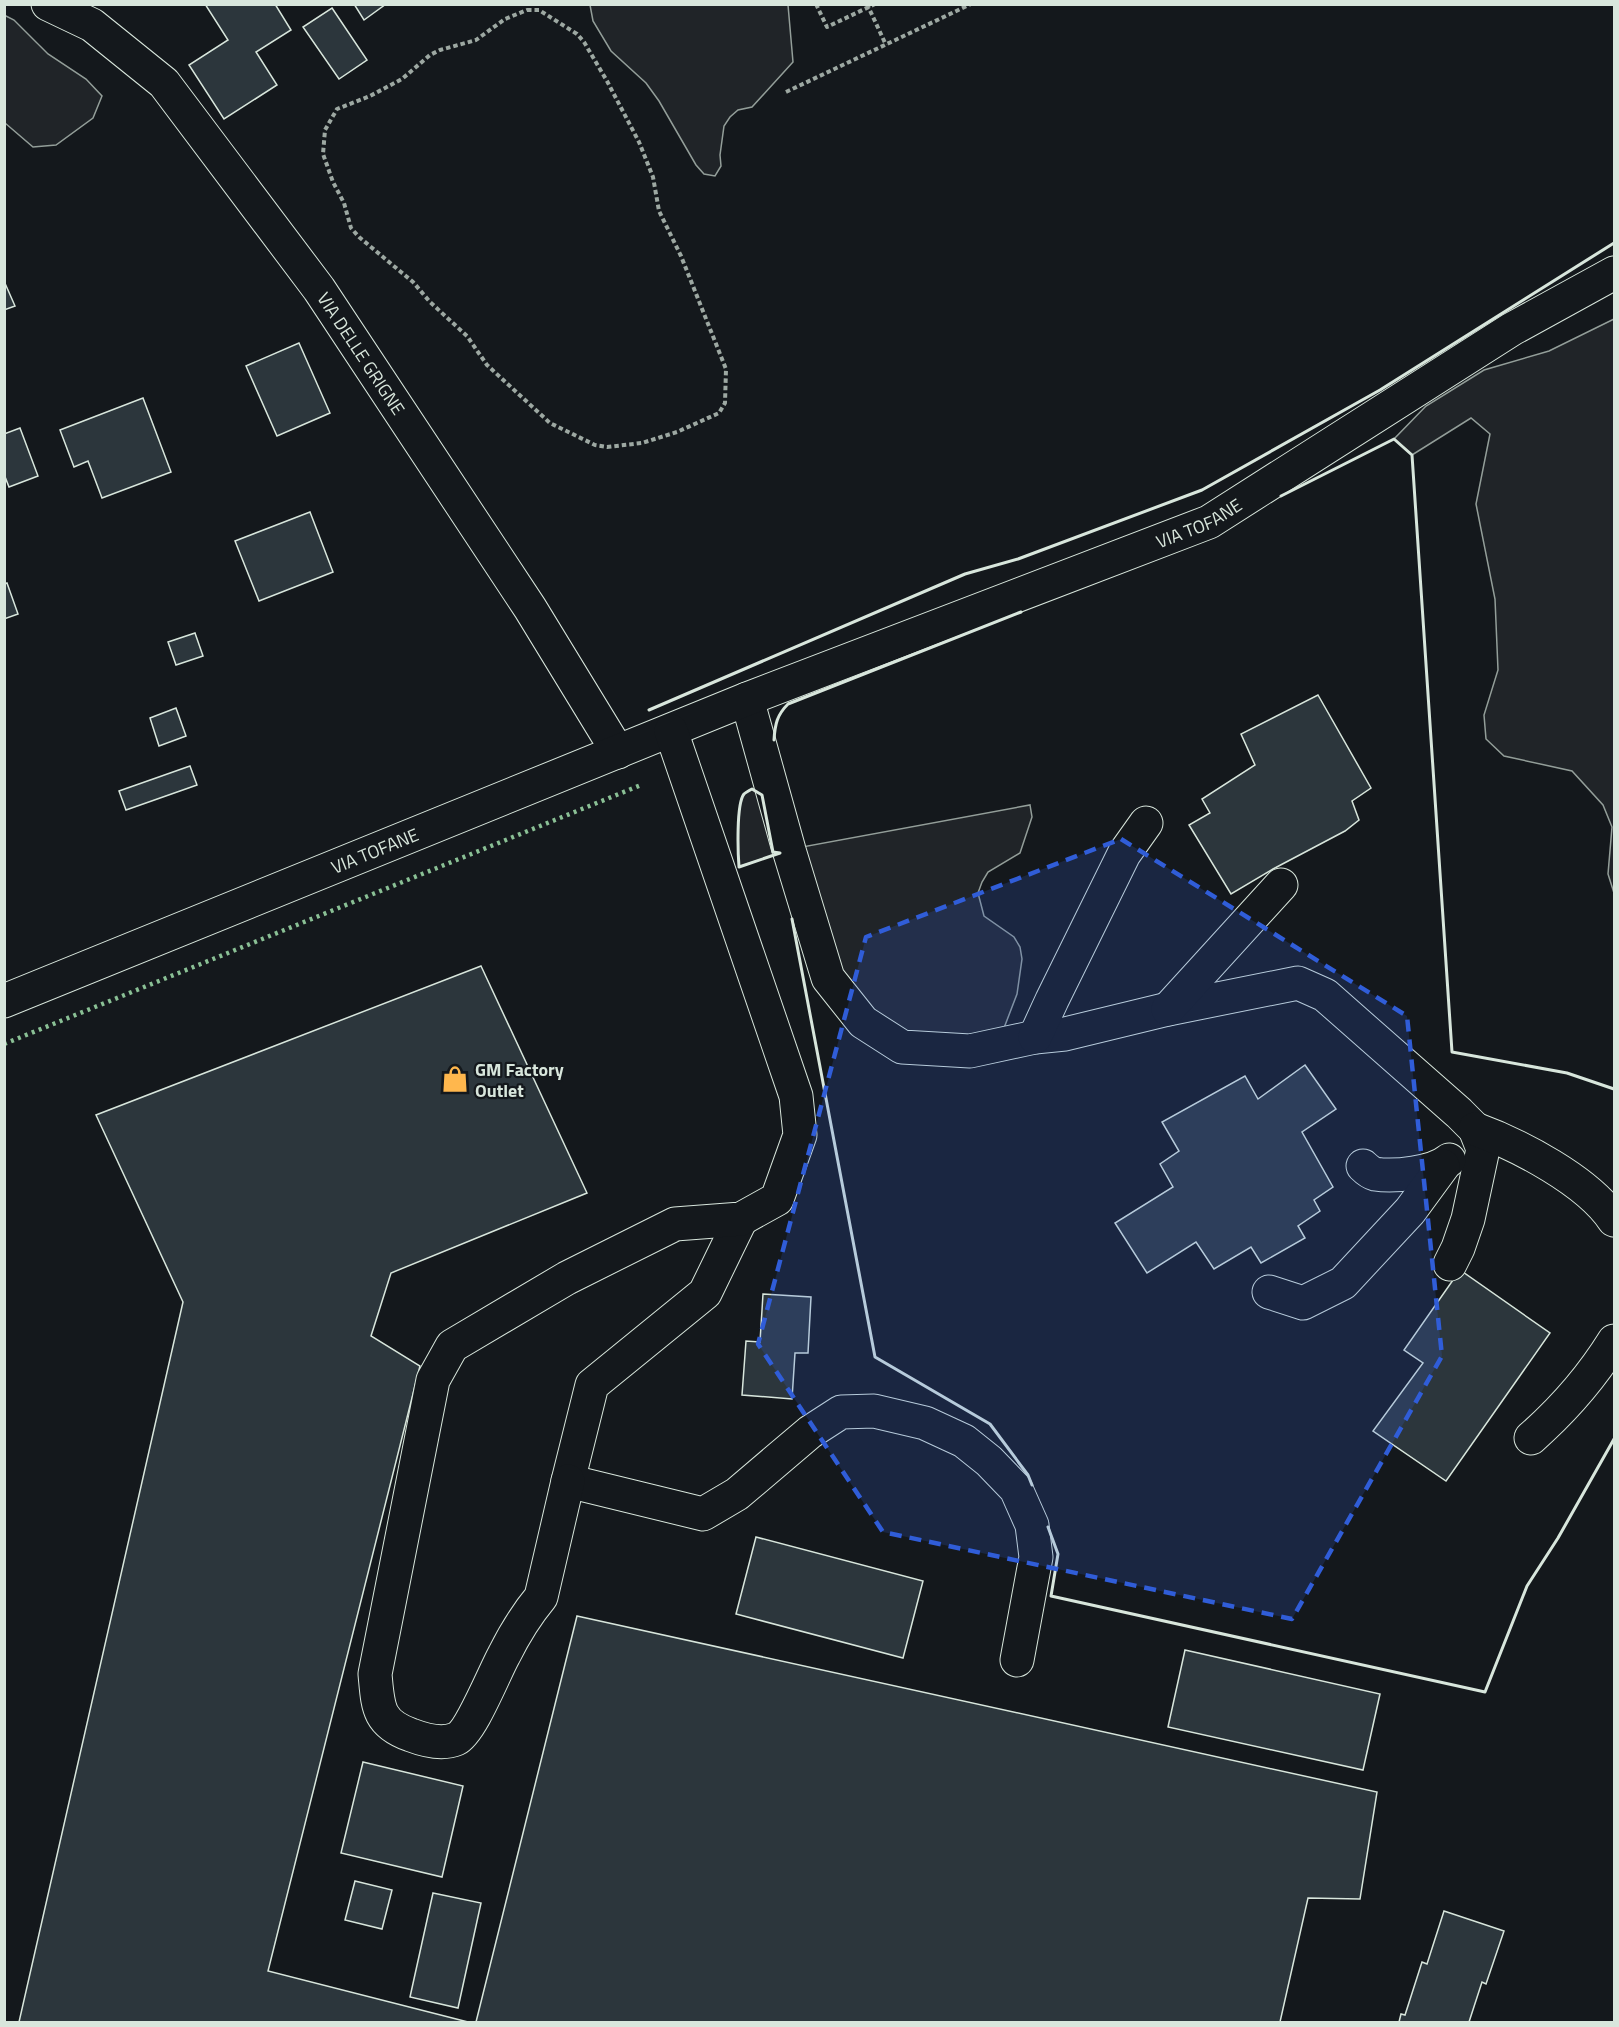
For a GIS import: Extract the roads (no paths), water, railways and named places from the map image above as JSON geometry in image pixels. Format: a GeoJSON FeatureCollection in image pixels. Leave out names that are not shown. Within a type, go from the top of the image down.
{"type":"FeatureCollection","features":[{"type":"Feature","properties":{"kind":"street","name":"VIA DELLE GRIGNE"},"geometry":{"type":"LineString","coordinates":[[48,4],[92,25],[164,83],[319,289],[530,608],[618,752]]}},
{"type":"Feature","properties":{"kind":"street","name":"VIA TOFANE"},"geometry":{"type":"LineString","coordinates":[[4,1001],[747,699],[1209,522],[1512,329],[1614,273]]}},
{"type":"Feature","properties":{"kind":"street"},"geometry":{"type":"LineString","coordinates":[[747,699],[828,978],[864,1022],[902,1047],[970,1051],[1035,1037],[1065,1034],[1168,1009],[1298,982],[1325,995],[1475,1129],[1509,1142],[1582,1187],[1614,1220]]}},
{"type":"Feature","properties":{"kind":"street"},"geometry":{"type":"LineString","coordinates":[[671,731],[796,1096],[800,1135],[777,1199],[741,1219],[675,1224],[567,1278],[452,1346],[433,1380],[375,1674],[378,1704],[389,1725],[430,1741],[447,1742],[458,1738],[469,1725],[504,1655],[530,1610],[541,1597],[592,1385],[705,1293],[741,1219]]}},
{"type":"Feature","properties":{"kind":"street"},"geometry":{"type":"LineString","coordinates":[[1035,1037],[1124,854],[1146,824]]}},
{"type":"Feature","properties":{"kind":"street"},"geometry":{"type":"LineString","coordinates":[[1168,1009],[1281,885]]}},
{"type":"Feature","properties":{"kind":"street"},"geometry":{"type":"LineString","coordinates":[[1269,1292],[1303,1303],[1343,1283],[1410,1211],[1443,1166],[1459,1152],[1475,1129]]}},
{"type":"Feature","properties":{"kind":"street"},"geometry":{"type":"LineString","coordinates":[[1450,1264],[1468,1220],[1483,1149],[1475,1129]]}},
{"type":"Feature","properties":{"kind":"street"},"geometry":{"type":"LineString","coordinates":[[1363,1166],[1373,1174],[1413,1173],[1443,1166]]}},
{"type":"Feature","properties":{"kind":"street"},"geometry":{"type":"LineString","coordinates":[[1531,1438],[1576,1395],[1614,1341]]}},
{"type":"Feature","properties":{"kind":"street"},"geometry":{"type":"LineString","coordinates":[[568,1481],[703,1514],[737,1494],[810,1432],[841,1412],[874,1411],[925,1423],[964,1441],[989,1461],[1016,1489],[1032,1525],[1035,1557],[1017,1660]]}},
{"type":"Feature","properties":{"kind":"place","name":"GM Factory Outlet"},"geometry":{"type":"Point","coordinates":[455,1079]}}]}
